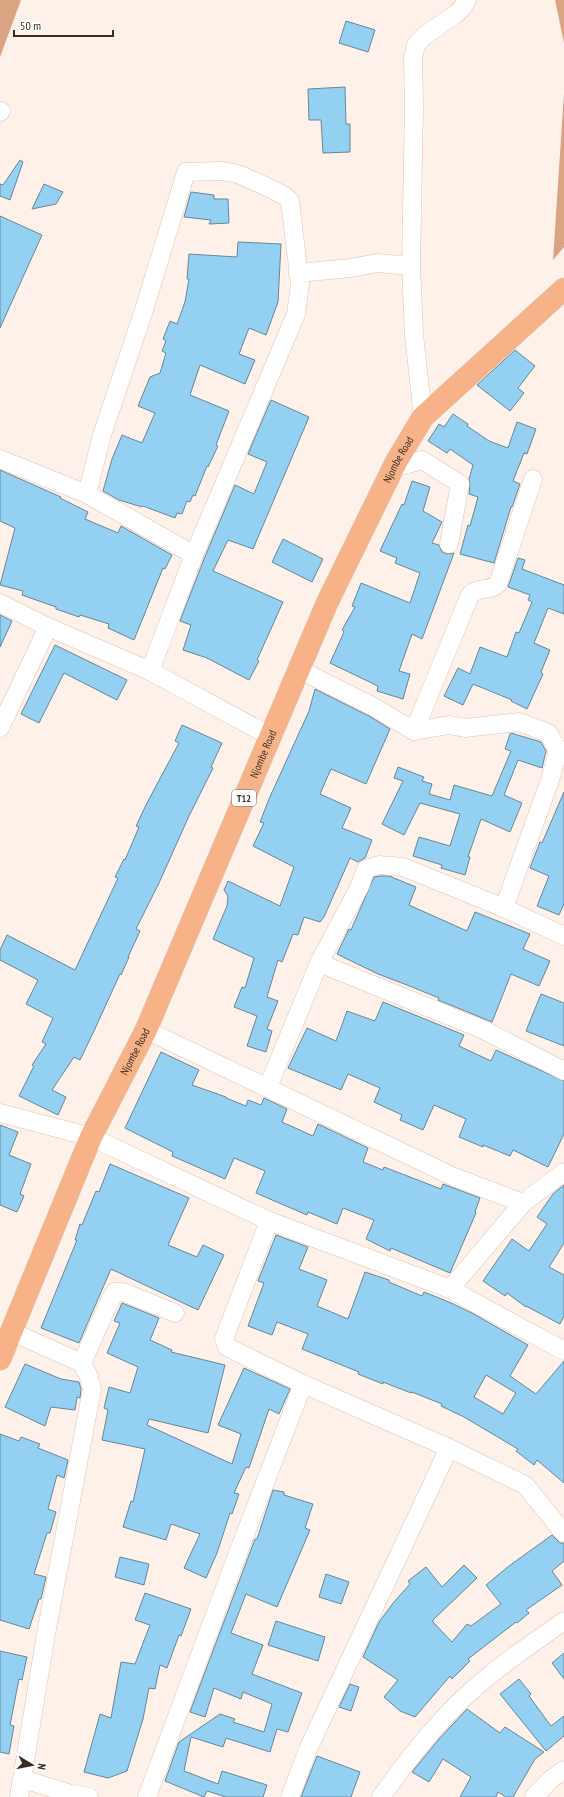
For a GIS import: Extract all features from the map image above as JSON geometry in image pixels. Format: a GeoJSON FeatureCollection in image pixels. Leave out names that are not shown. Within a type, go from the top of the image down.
{"type":"FeatureCollection","features":[{"type":"Feature","properties":{"kind":"highway","name":"Njombe Road"},"geometry":{"type":"LineString","coordinates":[[0,1359],[91,1137],[146,1030],[326,602],[393,468],[423,417],[564,289]]}},
{"type":"Feature","properties":{"kind":"street"},"geometry":{"type":"LineString","coordinates":[[423,417],[414,335],[411,266],[414,50],[416,45],[424,36],[456,14],[467,0]]}},
{"type":"Feature","properties":{"kind":"street"},"geometry":{"type":"LineString","coordinates":[[87,494],[104,428],[144,310],[186,172],[222,171],[238,174],[288,198],[300,284],[296,314],[194,555],[150,671]]}},
{"type":"Feature","properties":{"kind":"street"},"geometry":{"type":"LineString","coordinates":[[298,273],[350,268],[377,263],[411,266]]}},
{"type":"Feature","properties":{"kind":"street"},"geometry":{"type":"LineString","coordinates":[[0,459],[87,494],[194,555]]}},
{"type":"Feature","properties":{"kind":"street"},"geometry":{"type":"LineString","coordinates":[[393,468],[422,460],[460,484],[449,544]]}},
{"type":"Feature","properties":{"kind":"street"},"geometry":{"type":"LineString","coordinates":[[414,731],[470,595],[478,589],[492,588],[498,584],[532,479]]}},
{"type":"Feature","properties":{"kind":"street"},"geometry":{"type":"LineString","coordinates":[[0,603],[48,627],[150,671],[270,736]]}},
{"type":"Feature","properties":{"kind":"street"},"geometry":{"type":"LineString","coordinates":[[0,728],[48,627]]}},
{"type":"Feature","properties":{"kind":"street"},"geometry":{"type":"LineString","coordinates":[[298,669],[374,707],[414,731],[450,725],[465,728],[519,722],[548,733],[557,748],[557,755],[550,780],[504,908]]}},
{"type":"Feature","properties":{"kind":"street"},"geometry":{"type":"LineString","coordinates":[[268,1087],[319,963],[360,886],[366,869],[379,866],[403,867],[504,908],[564,936]]}},
{"type":"Feature","properties":{"kind":"street"},"geometry":{"type":"LineString","coordinates":[[319,963],[484,1030],[564,1071]]}},
{"type":"Feature","properties":{"kind":"street"},"geometry":{"type":"LineString","coordinates":[[146,1030],[454,1177],[523,1203]]}},
{"type":"Feature","properties":{"kind":"street"},"geometry":{"type":"LineString","coordinates":[[0,1113],[91,1137],[269,1221],[450,1289],[564,1350]]}},
{"type":"Feature","properties":{"kind":"street"},"geometry":{"type":"LineString","coordinates":[[450,1289],[523,1203],[564,1172]]}},
{"type":"Feature","properties":{"kind":"street"},"geometry":{"type":"LineString","coordinates":[[269,1221],[224,1339],[224,1343],[229,1349],[303,1384],[449,1448],[525,1485],[564,1533]]}},
{"type":"Feature","properties":{"kind":"street"},"geometry":{"type":"LineString","coordinates":[[82,1363],[115,1292],[123,1292],[175,1313]]}},
{"type":"Feature","properties":{"kind":"street"},"geometry":{"type":"LineString","coordinates":[[12,1332],[82,1363],[90,1377],[92,1389],[46,1634],[19,1797]]}},
{"type":"Feature","properties":{"kind":"street"},"geometry":{"type":"LineString","coordinates":[[147,1797],[238,1552],[303,1384]]}},
{"type":"Feature","properties":{"kind":"street"},"geometry":{"type":"LineString","coordinates":[[290,1797],[309,1747],[449,1448]]}},
{"type":"Feature","properties":{"kind":"street"},"geometry":{"type":"LineString","coordinates":[[382,1797],[436,1725],[490,1675],[564,1621]]}},
{"type":"Feature","properties":{"kind":"street"},"geometry":{"type":"LineString","coordinates":[[534,1797],[550,1780],[564,1770]]}},
{"type":"Feature","properties":{"kind":"street"},"geometry":{"type":"LineString","coordinates":[[23,1779],[71,1794],[89,1797]]}},
{"type":"Feature","properties":{"kind":"shaded area"},"geometry":{"type":"Polygon","coordinates":[[[0,0],[21,0],[0,57],[0,0]]]}},
{"type":"Feature","properties":{"kind":"shaded area"},"geometry":{"type":"Polygon","coordinates":[[[555,0],[564,0],[564,43],[555,0]]]}},
{"type":"Feature","properties":{"kind":"shaded area"},"geometry":{"type":"Polygon","coordinates":[[[564,93],[564,247],[553,260],[564,93]]]}},
{"type":"Feature","properties":{"kind":"building"},"geometry":{"type":"Polygon","coordinates":[[[346,21],[375,30],[368,52],[339,43],[346,21]]]}},
{"type":"Feature","properties":{"kind":"building"},"geometry":{"type":"Polygon","coordinates":[[[345,87],[346,124],[350,124],[350,152],[323,153],[321,120],[309,120],[308,89],[345,87]]]}},
{"type":"Feature","properties":{"kind":"building"},"geometry":{"type":"Polygon","coordinates":[[[20,160],[23,162],[10,200],[0,196],[0,184],[3,185],[20,160]]]}},
{"type":"Feature","properties":{"kind":"building"},"geometry":{"type":"Polygon","coordinates":[[[44,184],[63,192],[56,204],[32,209],[44,184]]]}},
{"type":"Feature","properties":{"kind":"building"},"geometry":{"type":"Polygon","coordinates":[[[191,192],[214,195],[214,199],[228,199],[229,223],[209,224],[211,220],[184,217],[191,192]]]}},
{"type":"Feature","properties":{"kind":"building"},"geometry":{"type":"Polygon","coordinates":[[[0,216],[42,235],[0,328],[0,216]]]}},
{"type":"Feature","properties":{"kind":"building"},"geometry":{"type":"Polygon","coordinates":[[[238,242],[281,244],[278,302],[266,335],[249,328],[239,354],[255,360],[245,384],[200,365],[190,395],[229,411],[216,445],[218,446],[208,467],[207,466],[195,496],[193,495],[190,502],[187,501],[182,514],[177,513],[175,518],[143,506],[142,507],[119,500],[103,491],[112,459],[122,435],[142,443],[155,413],[138,406],[150,377],[160,373],[166,353],[162,351],[166,341],[163,339],[170,321],[177,324],[185,302],[189,279],[187,279],[189,254],[237,257],[238,242]]]}},
{"type":"Feature","properties":{"kind":"building"},"geometry":{"type":"Polygon","coordinates":[[[515,350],[535,366],[518,388],[524,393],[510,411],[477,385],[515,350]]]}},
{"type":"Feature","properties":{"kind":"building"},"geometry":{"type":"Polygon","coordinates":[[[271,400],[309,417],[253,549],[228,540],[213,571],[283,602],[257,660],[259,661],[249,680],[207,658],[183,650],[191,625],[180,621],[235,485],[254,494],[267,462],[248,454],[271,400]]]}},
{"type":"Feature","properties":{"kind":"building"},"geometry":{"type":"Polygon","coordinates":[[[453,414],[468,424],[467,426],[489,441],[508,448],[517,422],[536,429],[527,454],[524,453],[513,481],[520,484],[511,507],[494,563],[460,554],[478,497],[469,494],[469,479],[473,465],[450,449],[447,453],[428,441],[439,424],[444,427],[453,414]]]}},
{"type":"Feature","properties":{"kind":"building"},"geometry":{"type":"Polygon","coordinates":[[[0,470],[61,497],[60,498],[88,512],[85,519],[118,533],[121,526],[172,555],[165,569],[163,568],[134,640],[108,628],[109,624],[80,615],[79,617],[56,609],[56,607],[22,595],[23,591],[0,585],[15,528],[0,521],[0,470]]]}},
{"type":"Feature","properties":{"kind":"building"},"geometry":{"type":"Polygon","coordinates":[[[412,481],[430,487],[423,511],[442,522],[432,543],[439,545],[442,552],[447,554],[454,553],[422,639],[412,634],[399,671],[410,674],[403,699],[377,691],[378,686],[330,663],[344,632],[342,630],[355,607],[352,606],[361,583],[410,603],[420,573],[395,563],[397,558],[380,551],[402,504],[404,505],[412,481]]]}},
{"type":"Feature","properties":{"kind":"building"},"geometry":{"type":"Polygon","coordinates":[[[283,539],[323,559],[312,582],[272,562],[283,539]]]}},
{"type":"Feature","properties":{"kind":"building"},"geometry":{"type":"Polygon","coordinates":[[[518,558],[525,560],[522,569],[564,585],[564,614],[548,608],[534,643],[550,650],[541,672],[543,674],[527,709],[511,701],[512,700],[473,684],[463,705],[444,696],[458,668],[470,674],[480,647],[507,657],[516,632],[519,633],[532,602],[528,600],[530,595],[508,587],[518,558]]]}},
{"type":"Feature","properties":{"kind":"building"},"geometry":{"type":"Polygon","coordinates":[[[0,615],[12,621],[0,647],[0,615]]]}},
{"type":"Feature","properties":{"kind":"building"},"geometry":{"type":"Polygon","coordinates":[[[55,645],[127,680],[117,700],[64,673],[39,723],[21,714],[55,645]]]}},
{"type":"Feature","properties":{"kind":"building"},"geometry":{"type":"Polygon","coordinates":[[[315,689],[369,716],[390,729],[366,784],[331,769],[320,794],[351,808],[342,828],[372,840],[365,858],[358,862],[350,858],[324,917],[320,922],[304,917],[298,935],[293,934],[282,962],[278,960],[267,997],[278,1001],[267,1029],[272,1031],[266,1052],[247,1046],[257,1016],[234,1007],[242,987],[245,988],[254,958],[213,939],[227,906],[228,896],[224,890],[228,881],[280,906],[294,867],[253,846],[264,823],[260,822],[269,799],[309,711],[315,689]]]}},
{"type":"Feature","properties":{"kind":"building"},"geometry":{"type":"Polygon","coordinates":[[[182,725],[222,743],[211,767],[213,768],[136,929],[140,931],[121,975],[120,974],[80,1060],[74,1057],[52,1090],[66,1097],[58,1115],[19,1096],[34,1066],[32,1065],[46,1044],[42,1042],[53,1018],[26,1004],[38,980],[0,960],[0,950],[7,935],[75,970],[118,878],[115,877],[124,859],[125,860],[139,827],[136,826],[179,743],[175,741],[182,725]]]}},
{"type":"Feature","properties":{"kind":"building"},"geometry":{"type":"Polygon","coordinates":[[[511,733],[541,742],[546,751],[542,768],[518,760],[504,795],[522,803],[510,832],[481,819],[468,857],[470,857],[465,875],[441,868],[442,865],[413,856],[419,837],[450,846],[460,814],[420,803],[404,835],[382,824],[403,781],[394,778],[398,767],[424,777],[422,781],[432,784],[429,794],[450,800],[454,785],[492,796],[511,751],[505,749],[511,733]]]}},
{"type":"Feature","properties":{"kind":"building"},"geometry":{"type":"Polygon","coordinates":[[[564,792],[564,904],[559,915],[537,906],[549,876],[530,868],[540,842],[542,843],[564,792]]]}},
{"type":"Feature","properties":{"kind":"building"},"geometry":{"type":"Polygon","coordinates":[[[389,876],[416,887],[409,905],[467,931],[475,912],[530,934],[523,949],[550,961],[539,986],[511,974],[492,1022],[438,1000],[439,998],[378,974],[337,954],[349,929],[351,930],[374,877],[389,876]]]}},
{"type":"Feature","properties":{"kind":"building"},"geometry":{"type":"Polygon","coordinates":[[[541,994],[564,1003],[564,1046],[526,1031],[541,994]]]}},
{"type":"Feature","properties":{"kind":"building"},"geometry":{"type":"Polygon","coordinates":[[[383,1002],[464,1035],[459,1046],[491,1061],[496,1050],[564,1081],[564,1134],[548,1167],[513,1150],[510,1156],[459,1137],[466,1119],[434,1105],[423,1130],[400,1120],[402,1115],[374,1102],[380,1088],[348,1074],[341,1090],[288,1068],[307,1028],[336,1041],[347,1011],[375,1021],[383,1002]]]}},
{"type":"Feature","properties":{"kind":"building"},"geometry":{"type":"Polygon","coordinates":[[[161,1052],[199,1070],[192,1085],[246,1106],[248,1100],[261,1105],[264,1098],[287,1109],[282,1122],[313,1136],[318,1124],[368,1148],[363,1162],[383,1170],[384,1167],[441,1189],[443,1184],[480,1198],[475,1212],[476,1213],[450,1273],[391,1248],[390,1251],[366,1239],[374,1220],[343,1208],[337,1224],[308,1212],[307,1215],[256,1193],[265,1171],[234,1158],[225,1179],[172,1156],[173,1152],[125,1128],[161,1052]]]}},
{"type":"Feature","properties":{"kind":"building"},"geometry":{"type":"Polygon","coordinates":[[[0,1125],[18,1132],[9,1155],[31,1164],[20,1194],[24,1196],[17,1212],[0,1205],[0,1125]]]}},
{"type":"Feature","properties":{"kind":"building"},"geometry":{"type":"Polygon","coordinates":[[[110,1164],[189,1198],[168,1245],[197,1257],[203,1245],[224,1255],[198,1310],[111,1269],[79,1343],[41,1328],[77,1240],[75,1240],[80,1224],[82,1225],[96,1191],[99,1192],[110,1164]]]}},
{"type":"Feature","properties":{"kind":"building"},"geometry":{"type":"Polygon","coordinates":[[[564,1185],[564,1243],[549,1267],[564,1275],[564,1316],[560,1324],[526,1307],[507,1293],[505,1296],[483,1281],[512,1239],[529,1251],[547,1224],[537,1217],[553,1194],[564,1185]]]}},
{"type":"Feature","properties":{"kind":"building"},"geometry":{"type":"Polygon","coordinates":[[[276,1235],[308,1247],[299,1269],[327,1280],[317,1306],[348,1319],[365,1272],[389,1280],[389,1282],[422,1296],[424,1292],[449,1302],[472,1313],[528,1345],[510,1376],[536,1394],[564,1361],[564,1483],[537,1460],[534,1465],[516,1451],[518,1449],[464,1417],[441,1406],[442,1404],[383,1382],[383,1384],[358,1374],[359,1372],[302,1349],[308,1334],[277,1322],[272,1335],[248,1326],[264,1283],[258,1281],[276,1235]],[[486,1375],[474,1397],[503,1414],[516,1393],[486,1375]]]}},
{"type":"Feature","properties":{"kind":"building"},"geometry":{"type":"Polygon","coordinates":[[[122,1303],[159,1318],[150,1340],[172,1350],[171,1352],[225,1365],[208,1433],[149,1419],[147,1425],[232,1464],[241,1434],[218,1425],[244,1368],[290,1389],[279,1414],[269,1409],[249,1468],[246,1467],[234,1493],[239,1494],[232,1514],[230,1513],[217,1553],[206,1578],[184,1568],[200,1534],[171,1524],[166,1540],[123,1527],[131,1501],[133,1502],[145,1449],[102,1440],[108,1410],[104,1408],[109,1387],[130,1393],[138,1367],[107,1353],[120,1323],[114,1321],[122,1303]]]}},
{"type":"Feature","properties":{"kind":"building"},"geometry":{"type":"Polygon","coordinates":[[[25,1364],[61,1379],[79,1382],[81,1389],[80,1398],[77,1397],[75,1410],[51,1407],[45,1426],[5,1407],[25,1364]]]}},
{"type":"Feature","properties":{"kind":"building"},"geometry":{"type":"Polygon","coordinates":[[[0,1434],[19,1441],[21,1437],[40,1444],[38,1448],[68,1460],[64,1478],[57,1475],[48,1509],[56,1512],[50,1533],[47,1533],[34,1574],[46,1577],[41,1599],[39,1599],[29,1629],[0,1620],[0,1434]]]}},
{"type":"Feature","properties":{"kind":"building"},"geometry":{"type":"Polygon","coordinates":[[[273,1490],[284,1492],[284,1495],[313,1504],[305,1528],[310,1530],[277,1607],[246,1594],[231,1633],[263,1645],[252,1674],[302,1693],[288,1732],[277,1729],[270,1752],[226,1738],[223,1747],[191,1737],[184,1771],[218,1784],[222,1771],[267,1785],[263,1797],[226,1797],[207,1791],[204,1797],[165,1781],[179,1742],[220,1714],[235,1719],[233,1722],[264,1732],[272,1704],[243,1692],[241,1699],[214,1688],[205,1717],[190,1712],[255,1539],[257,1539],[273,1490]]]}},
{"type":"Feature","properties":{"kind":"building"},"geometry":{"type":"Polygon","coordinates":[[[552,1535],[560,1543],[564,1543],[564,1561],[552,1571],[562,1585],[526,1610],[529,1613],[468,1659],[470,1661],[452,1679],[450,1676],[415,1717],[400,1711],[384,1697],[398,1680],[363,1657],[379,1622],[410,1584],[408,1581],[426,1567],[442,1587],[464,1565],[477,1578],[433,1620],[433,1622],[452,1642],[467,1624],[471,1626],[501,1604],[486,1585],[509,1566],[552,1535]]]}},
{"type":"Feature","properties":{"kind":"building"},"geometry":{"type":"Polygon","coordinates":[[[120,1557],[149,1564],[144,1585],[115,1577],[120,1557]]]}},
{"type":"Feature","properties":{"kind":"building"},"geometry":{"type":"Polygon","coordinates":[[[326,1574],[349,1582],[341,1604],[319,1597],[326,1574]]]}},
{"type":"Feature","properties":{"kind":"building"},"geometry":{"type":"Polygon","coordinates":[[[145,1593],[191,1609],[181,1636],[179,1635],[167,1668],[160,1665],[155,1689],[149,1688],[143,1719],[127,1771],[108,1778],[84,1772],[100,1714],[111,1718],[121,1662],[135,1664],[150,1625],[135,1620],[145,1593]]]}},
{"type":"Feature","properties":{"kind":"building"},"geometry":{"type":"Polygon","coordinates":[[[276,1621],[325,1637],[318,1661],[268,1645],[276,1621]]]}},
{"type":"Feature","properties":{"kind":"building"},"geometry":{"type":"Polygon","coordinates":[[[0,1651],[27,1657],[22,1680],[19,1679],[10,1725],[14,1726],[9,1754],[0,1752],[0,1651]]]}},
{"type":"Feature","properties":{"kind":"building"},"geometry":{"type":"Polygon","coordinates":[[[564,1653],[564,1679],[552,1663],[564,1653]]]}},
{"type":"Feature","properties":{"kind":"building"},"geometry":{"type":"Polygon","coordinates":[[[519,1679],[531,1694],[529,1696],[551,1726],[564,1716],[564,1736],[546,1751],[500,1694],[519,1679]]]}},
{"type":"Feature","properties":{"kind":"building"},"geometry":{"type":"Polygon","coordinates":[[[350,1684],[359,1687],[351,1711],[339,1707],[350,1684]]]}},
{"type":"Feature","properties":{"kind":"building"},"geometry":{"type":"Polygon","coordinates":[[[467,1709],[500,1733],[505,1727],[544,1752],[535,1759],[513,1797],[506,1797],[498,1792],[496,1797],[460,1797],[471,1777],[443,1759],[429,1782],[412,1772],[439,1739],[467,1709]]]}},
{"type":"Feature","properties":{"kind":"building"},"geometry":{"type":"Polygon","coordinates":[[[317,1756],[360,1772],[351,1797],[301,1797],[317,1756]]]}}]}
